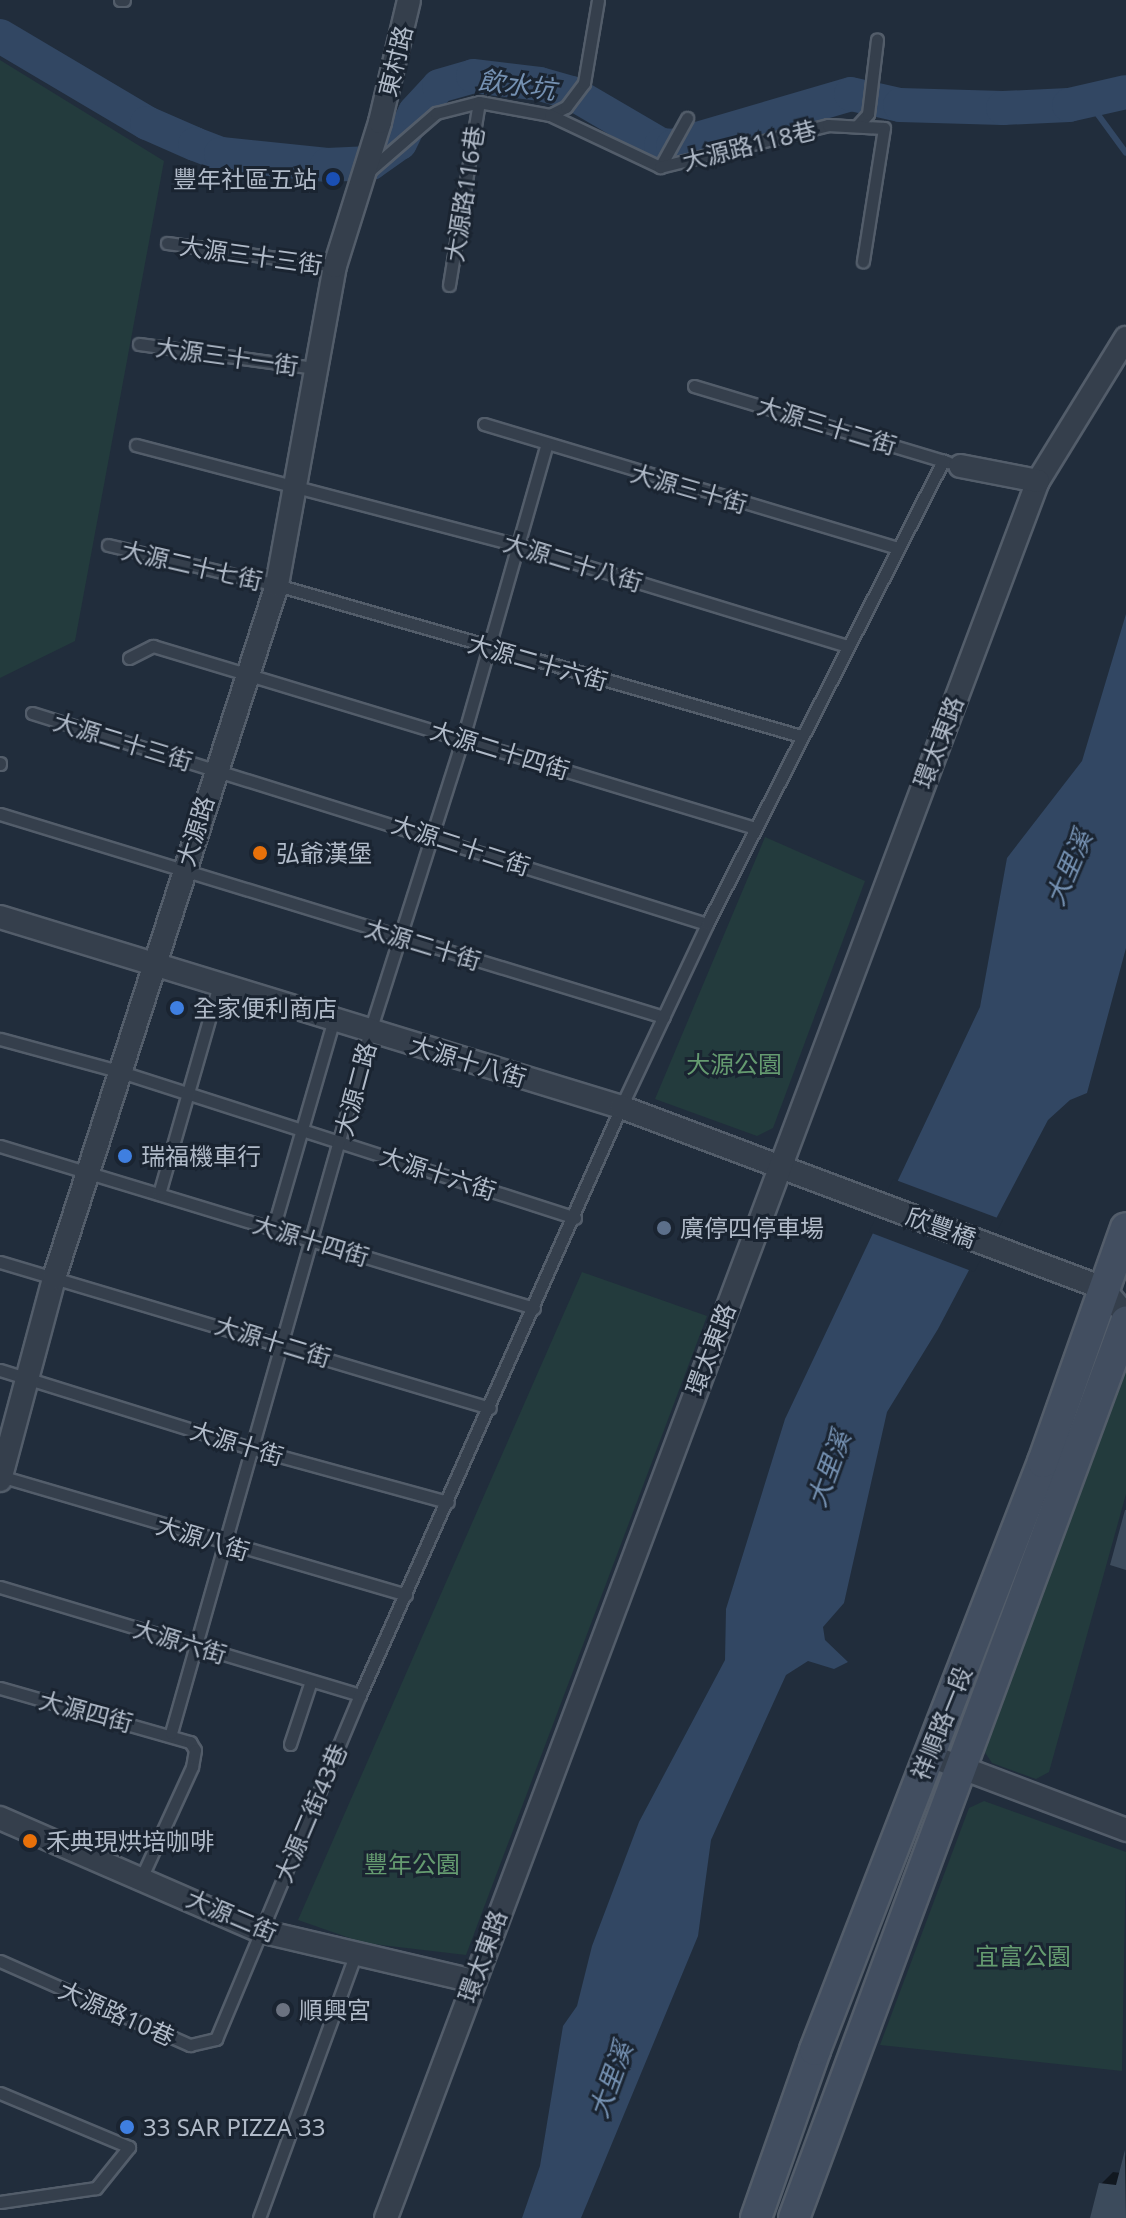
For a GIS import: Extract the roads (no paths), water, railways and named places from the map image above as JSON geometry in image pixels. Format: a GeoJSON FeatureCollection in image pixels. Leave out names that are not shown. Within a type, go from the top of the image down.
{"type":"FeatureCollection","features":[{"type":"Feature","properties":{"kind":"street","name":"東村路"},"geometry":{"type":"LineString","coordinates":[[364,176],[409,0]]}},
{"type":"Feature","properties":{"kind":"street","name":"大源路"},"geometry":{"type":"LineString","coordinates":[[0,1478],[54,1278],[118,1071],[244,677],[277,585],[335,266],[364,176]]}},
{"type":"Feature","properties":{"kind":"street","name":"環太東路"},"geometry":{"type":"LineString","coordinates":[[386,2218],[1038,481],[1126,338]]}},
{"type":"Feature","properties":{"kind":"street"},"geometry":{"type":"LineString","coordinates":[[952,463],[1038,481]]}},
{"type":"Feature","properties":{"kind":"street","name":"大源十八街"},"geometry":{"type":"LineString","coordinates":[[0,917],[333,1022],[621,1107],[778,1167]]}},
{"type":"Feature","properties":{"kind":"street","name":"欣豐橋"},"geometry":{"type":"LineString","coordinates":[[778,1167],[1103,1288]]}},
{"type":"Feature","properties":{"kind":"street","name":"祥順路一段"},"geometry":{"type":"LineString","coordinates":[[756,2218],[928,1755],[1043,1462],[1126,1228]]}},
{"type":"Feature","properties":{"kind":"street"},"geometry":{"type":"LineString","coordinates":[[1103,1288],[1126,1315]]}},
{"type":"Feature","properties":{"kind":"street","name":"祥順路一段"},"geometry":{"type":"LineString","coordinates":[[794,2218],[960,1767],[1045,1549],[1126,1322]]}},
{"type":"Feature","properties":{"kind":"street"},"geometry":{"type":"LineString","coordinates":[[928,1755],[1126,1830]]}},
{"type":"Feature","properties":{"kind":"street","name":"大源二街"},"geometry":{"type":"LineString","coordinates":[[0,1818],[142,1876],[260,1931],[355,1956],[473,1981]]}},
{"type":"Feature","properties":{"kind":"lane"},"geometry":{"type":"LineString","coordinates":[[550,115],[566,107],[584,83],[598,0]]}},
{"type":"Feature","properties":{"kind":"lane"},"geometry":{"type":"LineString","coordinates":[[858,125],[868,114],[877,40]]}},
{"type":"Feature","properties":{"kind":"lane","name":"大源路118巷"},"geometry":{"type":"LineString","coordinates":[[364,176],[436,113],[479,102],[550,115],[660,167],[763,138],[828,125],[884,128],[863,261]]}},
{"type":"Feature","properties":{"kind":"lane","name":"大源路116巷"},"geometry":{"type":"LineString","coordinates":[[449,285],[479,102]]}},
{"type":"Feature","properties":{"kind":"lane"},"geometry":{"type":"LineString","coordinates":[[660,167],[687,118]]}},
{"type":"Feature","properties":{"kind":"lane","name":"大源三十三街"},"geometry":{"type":"LineString","coordinates":[[167,243],[335,266]]}},
{"type":"Feature","properties":{"kind":"lane","name":"大源三十一街"},"geometry":{"type":"LineString","coordinates":[[139,344],[315,368]]}},
{"type":"Feature","properties":{"kind":"lane","name":"大源三十二街"},"geometry":{"type":"LineString","coordinates":[[694,386],[952,463]]}},
{"type":"Feature","properties":{"kind":"lane","name":"大源三十街"},"geometry":{"type":"LineString","coordinates":[[484,424],[546,447],[897,548]]}},
{"type":"Feature","properties":{"kind":"lane","name":"大源二十八街"},"geometry":{"type":"LineString","coordinates":[[136,445],[517,545],[847,646]]}},
{"type":"Feature","properties":{"kind":"lane","name":"大源二路"},"geometry":{"type":"LineString","coordinates":[[171,1733],[370,1031],[463,738],[546,447]]}},
{"type":"Feature","properties":{"kind":"lane","name":"大源二街43巷"},"geometry":{"type":"LineString","coordinates":[[260,1931],[360,1695],[575,1218],[621,1107],[707,924],[897,548],[952,463]]}},
{"type":"Feature","properties":{"kind":"lane","name":"大源二十七街"},"geometry":{"type":"LineString","coordinates":[[108,545],[277,585]]}},
{"type":"Feature","properties":{"kind":"lane","name":"大源二十六街"},"geometry":{"type":"LineString","coordinates":[[277,585],[801,736]]}},
{"type":"Feature","properties":{"kind":"lane","name":"大源二十四街"},"geometry":{"type":"LineString","coordinates":[[129,658],[153,646],[244,677],[463,738],[755,828]]}},
{"type":"Feature","properties":{"kind":"lane","name":"大源二十三街"},"geometry":{"type":"LineString","coordinates":[[32,713],[214,769]]}},
{"type":"Feature","properties":{"kind":"lane","name":"大源二十二街"},"geometry":{"type":"LineString","coordinates":[[214,769],[431,834],[707,924]]}},
{"type":"Feature","properties":{"kind":"lane","name":"太源二十街"},"geometry":{"type":"LineString","coordinates":[[0,814],[664,1017]]}},
{"type":"Feature","properties":{"kind":"lane"},"geometry":{"type":"LineString","coordinates":[[159,1194],[219,985]]}},
{"type":"Feature","properties":{"kind":"lane"},"geometry":{"type":"LineString","coordinates":[[273,1229],[333,1022]]}},
{"type":"Feature","properties":{"kind":"lane","name":"大源十六街"},"geometry":{"type":"LineString","coordinates":[[0,1039],[118,1071],[575,1218]]}},
{"type":"Feature","properties":{"kind":"lane","name":"大源十四街"},"geometry":{"type":"LineString","coordinates":[[0,1146],[534,1308]]}},
{"type":"Feature","properties":{"kind":"lane","name":"大源十二街"},"geometry":{"type":"LineString","coordinates":[[0,1262],[490,1408]]}},
{"type":"Feature","properties":{"kind":"lane","name":"大源十街"},"geometry":{"type":"LineString","coordinates":[[0,1370],[250,1448],[448,1502]]}},
{"type":"Feature","properties":{"kind":"lane","name":"大源八街"},"geometry":{"type":"LineString","coordinates":[[0,1478],[406,1595]]}},
{"type":"Feature","properties":{"kind":"lane","name":"大源六街"},"geometry":{"type":"LineString","coordinates":[[0,1587],[360,1695]]}},
{"type":"Feature","properties":{"kind":"lane"},"geometry":{"type":"LineString","coordinates":[[290,1744],[311,1681]]}},
{"type":"Feature","properties":{"kind":"lane","name":"大源四街"},"geometry":{"type":"LineString","coordinates":[[0,1688],[171,1733]]}},
{"type":"Feature","properties":{"kind":"lane"},"geometry":{"type":"LineString","coordinates":[[142,1876],[195,1750],[171,1733]]}},
{"type":"Feature","properties":{"kind":"lane","name":"大源路10巷"},"geometry":{"type":"LineString","coordinates":[[0,1961],[190,2045],[216,2039],[260,1931]]}},
{"type":"Feature","properties":{"kind":"lane"},"geometry":{"type":"LineString","coordinates":[[259,2218],[355,1956]]}},
{"type":"Feature","properties":{"kind":"lane"},"geometry":{"type":"LineString","coordinates":[[0,2093],[129,2147],[96,2188],[0,2202]]}},
{"type":"Feature","properties":{"kind":"water","name":"大里溪"},"geometry":{"type":"Polygon","coordinates":[[[1126,614],[1126,948],[1087,1093],[1070,1100],[1048,1120],[938,1329],[887,1412],[844,1603],[823,1627],[825,1640],[848,1662],[834,1669],[808,1661],[786,1675],[711,1840],[698,1936],[581,2218],[522,2218],[540,2166],[563,2026],[577,2006],[592,1946],[639,1822],[725,1660],[726,1609],[785,1419],[980,1007],[1007,858],[1082,761],[1126,614]]]}},
{"type":"Feature","properties":{"kind":"waterway","name":"飲水坑"},"geometry":{"type":"LineString","coordinates":[[0,36],[147,123],[195,144],[221,154],[327,165],[371,163],[400,143],[415,112],[439,86],[473,76],[540,84],[572,93],[661,145],[673,146],[851,94],[900,105],[1003,108],[1069,105],[1126,92]]}},
{"type":"Feature","properties":{"kind":"waterway"},"geometry":{"type":"LineString","coordinates":[[1088,101],[1126,153]]}},
{"type":"Feature","properties":{"kind":"place","name":"豐年社區五站"},"geometry":{"type":"Point","coordinates":[333,179]}},
{"type":"Feature","properties":{"kind":"place","name":"弘爺漢堡"},"geometry":{"type":"Point","coordinates":[260,853]}},
{"type":"Feature","properties":{"kind":"place","name":"全家便利商店"},"geometry":{"type":"Point","coordinates":[177,1008]}},
{"type":"Feature","properties":{"kind":"place","name":"瑞福機車行"},"geometry":{"type":"Point","coordinates":[125,1156]}},
{"type":"Feature","properties":{"kind":"place","name":"廣停四停車場"},"geometry":{"type":"Point","coordinates":[664,1228]}},
{"type":"Feature","properties":{"kind":"place","name":"禾典現烘培咖啡"},"geometry":{"type":"Point","coordinates":[30,1841]}},
{"type":"Feature","properties":{"kind":"place","name":"順興宮"},"geometry":{"type":"Point","coordinates":[283,2010]}},
{"type":"Feature","properties":{"kind":"place","name":"33 SAR PIZZA 33"},"geometry":{"type":"Point","coordinates":[127,2127]}},
{"type":"Feature","properties":{"kind":"park label","name":"大源公園"},"geometry":{"type":"Point","coordinates":[734,1064]}},
{"type":"Feature","properties":{"kind":"park label","name":"豐年公園"},"geometry":{"type":"Point","coordinates":[412,1864]}},
{"type":"Feature","properties":{"kind":"park label","name":"宜富公園"},"geometry":{"type":"Point","coordinates":[1023,1956]}}]}
